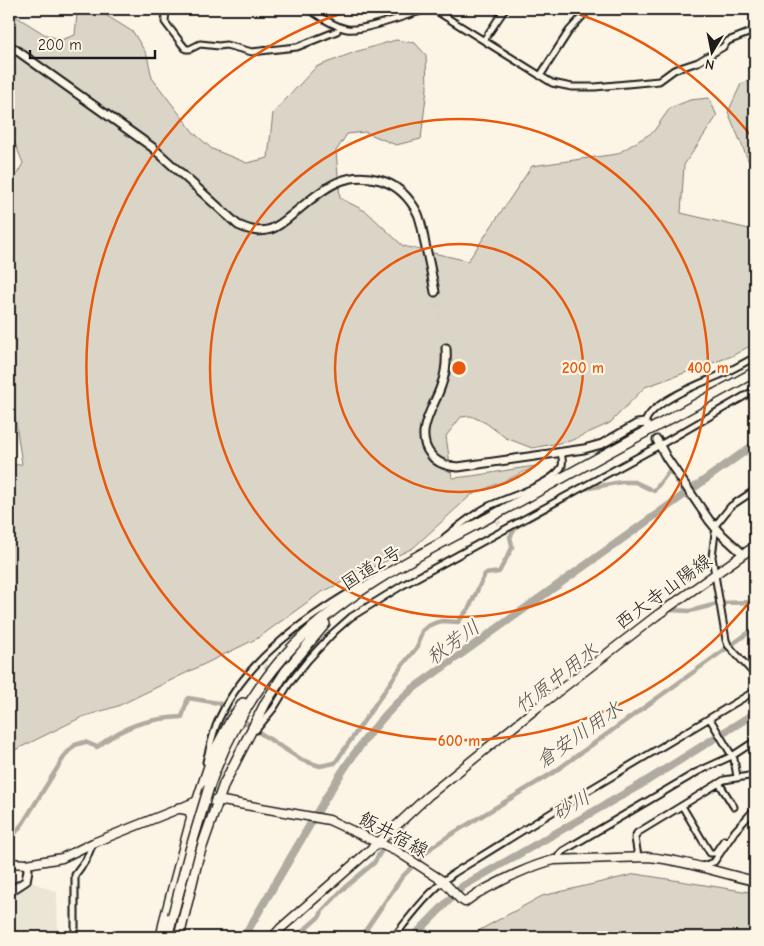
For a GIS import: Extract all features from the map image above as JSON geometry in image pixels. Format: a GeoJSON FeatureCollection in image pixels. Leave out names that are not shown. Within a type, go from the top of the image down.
{"type":"FeatureCollection","features":[{"type":"Feature","properties":{"kind":"highway","name":"国道2号"},"geometry":{"type":"LineString","coordinates":[[234,722],[287,653],[317,625],[352,597],[409,562],[755,372]]}},
{"type":"Feature","properties":{"kind":"highway"},"geometry":{"type":"LineString","coordinates":[[181,937],[198,858],[217,800],[234,762],[258,722],[276,686],[299,654],[322,627],[352,597]]}},
{"type":"Feature","properties":{"kind":"highway"},"geometry":{"type":"LineString","coordinates":[[167,937],[209,787],[234,722]]}},
{"type":"Feature","properties":{"kind":"highway"},"geometry":{"type":"LineString","coordinates":[[158,936],[177,876],[192,817],[213,754],[234,722]]}},
{"type":"Feature","properties":{"kind":"highway"},"geometry":{"type":"LineString","coordinates":[[179,808],[189,810],[192,817]]}},
{"type":"Feature","properties":{"kind":"main road","name":"西大寺山陽線"},"geometry":{"type":"LineString","coordinates":[[273,937],[428,796],[538,707],[656,616],[755,546]]}},
{"type":"Feature","properties":{"kind":"main road","name":"飯井宿線"},"geometry":{"type":"LineString","coordinates":[[9,863],[28,864],[62,858],[199,798],[310,816],[337,823],[398,852],[444,882],[460,900],[465,902],[476,894],[542,863],[559,860],[638,857],[673,860],[755,881]]}},
{"type":"Feature","properties":{"kind":"street"},"geometry":{"type":"LineString","coordinates":[[166,9],[166,22],[186,49],[200,44],[226,45],[252,52],[270,50],[296,47],[337,32]]}},
{"type":"Feature","properties":{"kind":"street"},"geometry":{"type":"LineString","coordinates":[[309,9],[348,30],[366,27],[427,9]]}},
{"type":"Feature","properties":{"kind":"street"},"geometry":{"type":"LineString","coordinates":[[433,9],[552,83],[572,87],[613,86],[659,81],[674,70],[698,62],[728,42],[751,32],[755,28]]}},
{"type":"Feature","properties":{"kind":"street"},"geometry":{"type":"LineString","coordinates":[[484,40],[505,9]]}},
{"type":"Feature","properties":{"kind":"street"},"geometry":{"type":"LineString","coordinates":[[540,76],[569,31],[589,9]]}},
{"type":"Feature","properties":{"kind":"street"},"geometry":{"type":"LineString","coordinates":[[750,9],[755,14]]}},
{"type":"Feature","properties":{"kind":"street"},"geometry":{"type":"LineString","coordinates":[[9,45],[152,147],[238,225],[247,229],[255,231],[272,229],[281,224],[324,189],[342,180],[363,176],[382,180],[390,184],[403,193],[418,214],[435,292]]}},
{"type":"Feature","properties":{"kind":"street"},"geometry":{"type":"LineString","coordinates":[[446,348],[444,378],[426,421],[423,434],[426,447],[433,458],[444,465],[458,467],[593,448],[637,424],[647,425],[649,414],[685,390],[721,375],[755,357]]}},
{"type":"Feature","properties":{"kind":"street"},"geometry":{"type":"LineString","coordinates":[[258,722],[274,708],[286,684],[318,648],[351,617],[403,585],[502,532],[755,390]]}},
{"type":"Feature","properties":{"kind":"street"},"geometry":{"type":"LineString","coordinates":[[658,443],[716,529],[743,554]]}},
{"type":"Feature","properties":{"kind":"street"},"geometry":{"type":"LineString","coordinates":[[199,798],[205,765],[216,726],[222,714],[246,677],[262,664],[290,632],[333,602],[441,540],[464,521],[489,506],[535,487],[553,476],[563,463],[561,453]]}},
{"type":"Feature","properties":{"kind":"street"},"geometry":{"type":"LineString","coordinates":[[755,490],[732,506],[716,529],[712,546],[714,574],[728,645],[755,675]]}},
{"type":"Feature","properties":{"kind":"street"},"geometry":{"type":"LineString","coordinates":[[489,506],[493,512]]}},
{"type":"Feature","properties":{"kind":"street"},"geometry":{"type":"LineString","coordinates":[[499,524],[502,532]]}},
{"type":"Feature","properties":{"kind":"street"},"geometry":{"type":"LineString","coordinates":[[394,937],[431,892],[444,882],[559,808],[755,691]]}},
{"type":"Feature","properties":{"kind":"street"},"geometry":{"type":"LineString","coordinates":[[710,719],[732,755],[737,766],[737,777]]}},
{"type":"Feature","properties":{"kind":"street"},"geometry":{"type":"LineString","coordinates":[[559,860],[559,855],[563,851],[697,772],[732,755],[755,741]]}},
{"type":"Feature","properties":{"kind":"street"},"geometry":{"type":"LineString","coordinates":[[638,857],[635,838],[637,833],[724,780],[755,775]]}},
{"type":"Feature","properties":{"kind":"street"},"geometry":{"type":"LineString","coordinates":[[719,783],[734,807]]}},
{"type":"Feature","properties":{"kind":"street"},"geometry":{"type":"LineString","coordinates":[[682,806],[710,853],[715,853],[724,840]]}},
{"type":"Feature","properties":{"kind":"street"},"geometry":{"type":"LineString","coordinates":[[699,867],[714,862],[735,831],[755,809]]}},
{"type":"Feature","properties":{"kind":"street"},"geometry":{"type":"LineString","coordinates":[[75,937],[75,875],[86,860],[93,843]]}},
{"type":"Feature","properties":{"kind":"street"},"geometry":{"type":"LineString","coordinates":[[181,937],[194,888],[198,858],[183,854]]}},
{"type":"Feature","properties":{"kind":"street"},"geometry":{"type":"LineString","coordinates":[[9,892],[26,881],[28,864]]}},
{"type":"Feature","properties":{"kind":"street"},"geometry":{"type":"LineString","coordinates":[[167,937],[158,936],[172,879],[177,876]]}},
{"type":"Feature","properties":{"kind":"shaded area"},"geometry":{"type":"Polygon","coordinates":[[[96,9],[133,32],[147,55],[152,78],[194,133],[212,149],[247,163],[268,158],[273,113],[316,67],[355,52],[396,40],[415,43],[426,55],[427,88],[421,139],[396,145],[365,132],[347,134],[336,151],[340,198],[367,212],[403,246],[468,261],[532,166],[617,154],[653,132],[670,108],[690,100],[709,98],[717,116],[684,165],[681,213],[749,229],[755,224],[755,343],[732,356],[645,387],[610,423],[570,441],[532,448],[506,438],[486,423],[471,416],[461,417],[446,436],[452,478],[537,466],[471,495],[413,548],[320,593],[258,638],[118,706],[82,717],[9,753],[9,466],[22,464],[9,377],[9,189],[23,163],[9,129],[9,12],[44,34],[61,40],[75,35],[77,14],[96,9]]]}},
{"type":"Feature","properties":{"kind":"shaded area"},"geometry":{"type":"Polygon","coordinates":[[[755,79],[755,174],[728,112],[741,84],[755,79]]]}},
{"type":"Feature","properties":{"kind":"shaded area"},"geometry":{"type":"Polygon","coordinates":[[[636,874],[755,893],[755,937],[467,937],[542,896],[636,874]]]}},
{"type":"Feature","properties":{"kind":"shaded area"},"geometry":{"type":"Polygon","coordinates":[[[31,882],[57,892],[58,937],[9,937],[9,894],[31,882]]]}},
{"type":"Feature","properties":{"kind":"waterway","name":"秋芳川"},"geometry":{"type":"LineString","coordinates":[[244,937],[342,772],[367,737],[395,705],[411,690],[755,444]]}},
{"type":"Feature","properties":{"kind":"waterway"},"geometry":{"type":"LineString","coordinates":[[584,489],[621,482],[635,482],[654,491],[670,470],[685,494]]}},
{"type":"Feature","properties":{"kind":"waterway"},"geometry":{"type":"LineString","coordinates":[[228,709],[260,733],[302,760],[320,766],[335,763],[401,667],[418,646],[422,631],[428,626],[442,621],[458,622],[469,608],[485,574],[499,572],[512,548],[510,537],[516,527],[575,494]]}},
{"type":"Feature","properties":{"kind":"waterway","name":"竹原中用水"},"geometry":{"type":"LineString","coordinates":[[668,610],[690,611],[721,603],[755,602]]}},
{"type":"Feature","properties":{"kind":"waterway","name":"倉安川用水"},"geometry":{"type":"LineString","coordinates":[[418,861],[432,847],[447,837],[554,772],[755,628]]}},
{"type":"Feature","properties":{"kind":"waterway"},"geometry":{"type":"LineString","coordinates":[[9,841],[23,823],[66,754],[75,745],[85,742],[97,747],[129,727],[164,718],[182,717],[188,698],[218,703],[224,706]]}},
{"type":"Feature","properties":{"kind":"waterway","name":"砂川"},"geometry":{"type":"LineString","coordinates":[[413,937],[463,886],[640,785],[755,713]]}},
{"type":"Feature","properties":{"kind":"waterway","name":"竹原中用水"},"geometry":{"type":"LineString","coordinates":[[399,830],[408,818]]}},
{"type":"Feature","properties":{"kind":"waterway","name":"竹原中用水"},"geometry":{"type":"LineString","coordinates":[[296,937],[320,916],[322,911],[344,888],[374,863],[383,848]]}},
{"type":"Feature","properties":{"kind":"waterway","name":"倉安川用水"},"geometry":{"type":"LineString","coordinates":[[361,937],[402,877],[414,865]]}},
{"type":"Feature","properties":{"kind":"tunnel"},"geometry":{"type":"LineString","coordinates":[[435,292],[446,348]]}},
{"type":"Feature","properties":{"kind":"tunnel"},"geometry":{"type":"LineString","coordinates":[[494,515],[499,524]]}},
{"type":"Feature","properties":{"kind":"tunnel"},"geometry":{"type":"LineString","coordinates":[[265,666],[282,680]]}}]}
